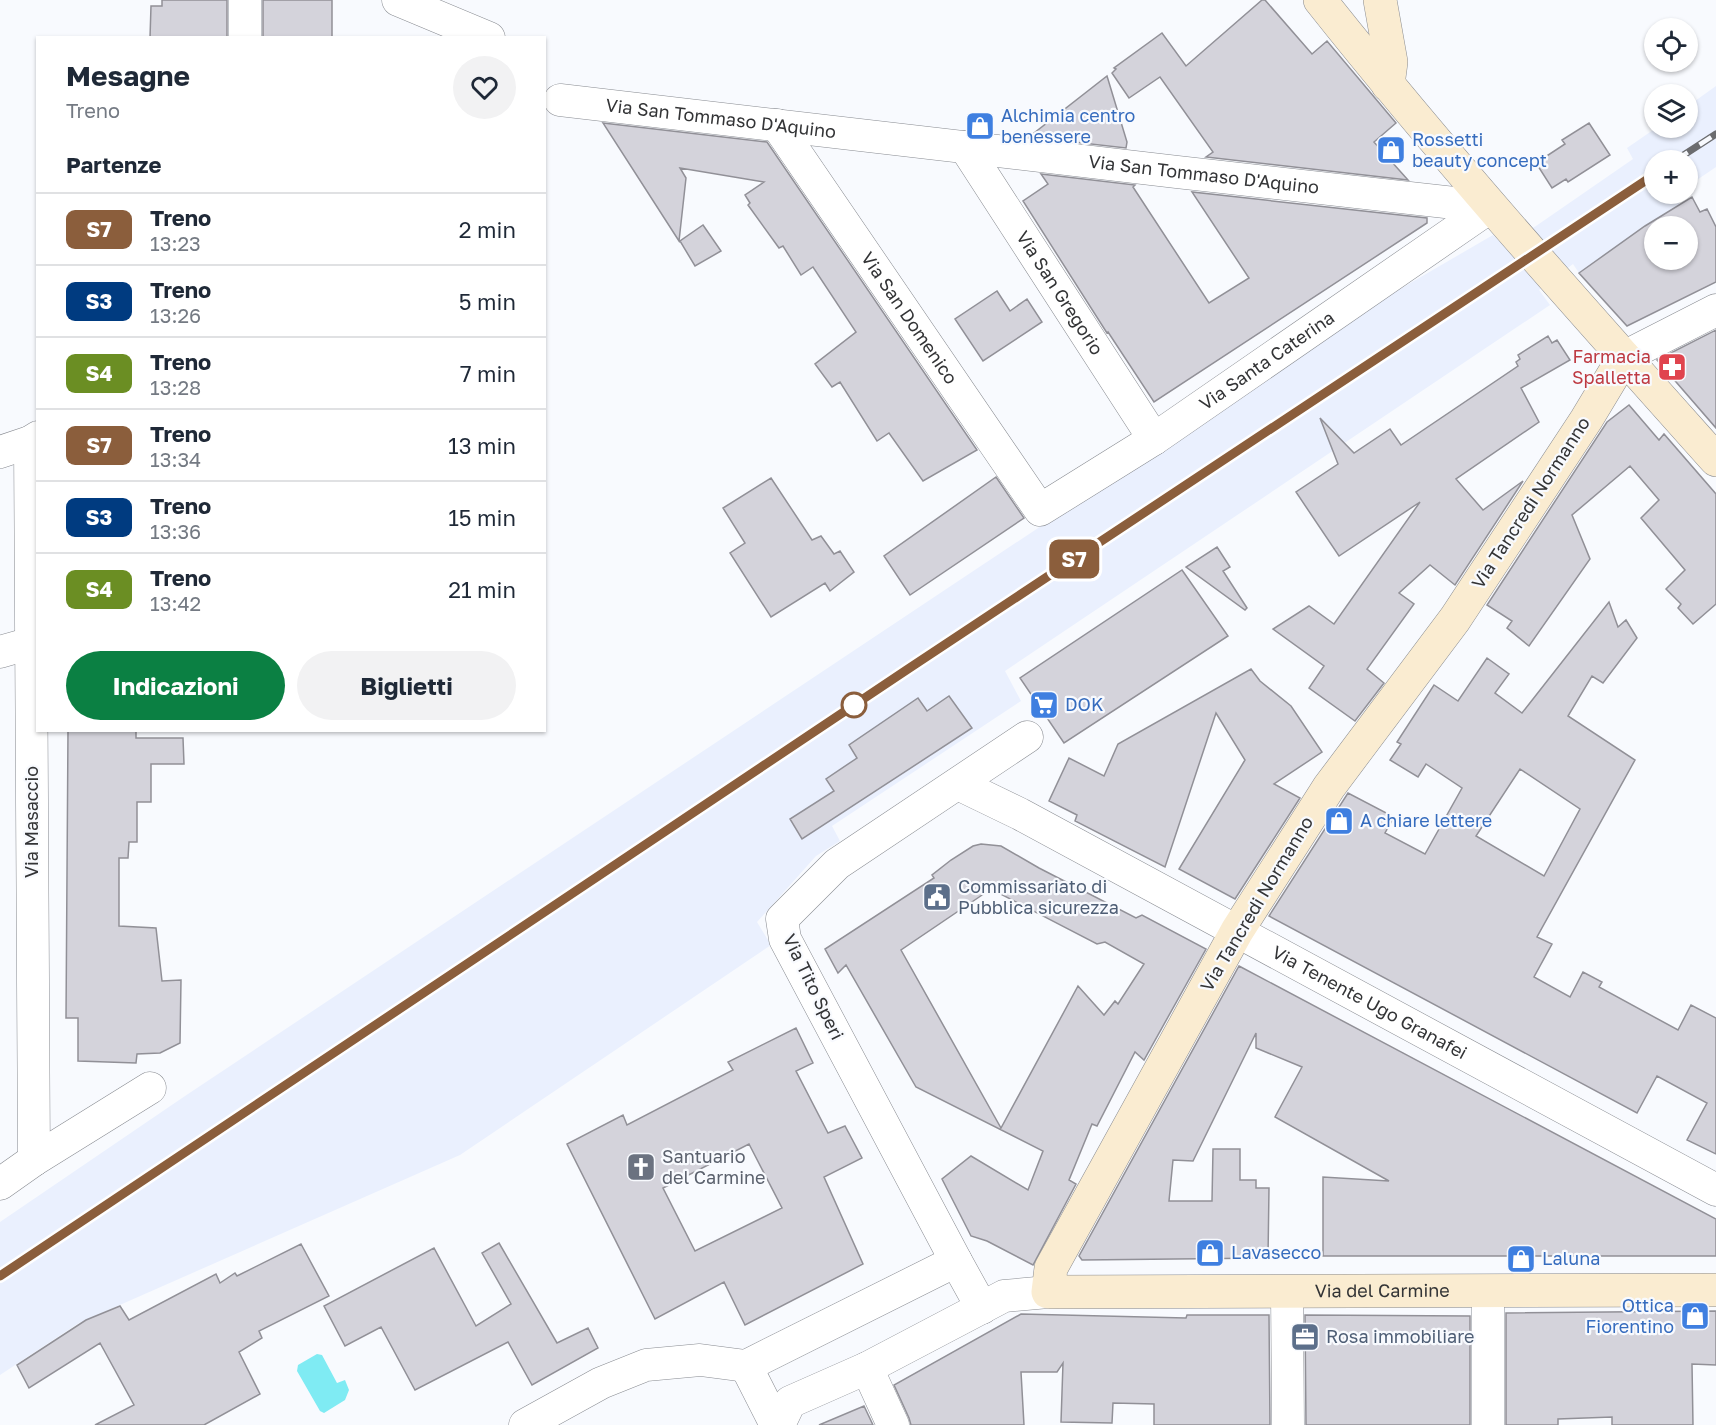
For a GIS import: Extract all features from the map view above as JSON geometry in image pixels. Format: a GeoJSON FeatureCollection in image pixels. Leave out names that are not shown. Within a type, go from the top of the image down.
{"type":"FeatureCollection","features":[{"type":"Feature","properties":{"kind":"main road"},"geometry":{"type":"LineString","coordinates":[[1320,0],[1490,207],[1716,460]]}},
{"type":"Feature","properties":{"kind":"main road"},"geometry":{"type":"LineString","coordinates":[[1380,0],[1391,62],[1388,85]]}},
{"type":"Feature","properties":{"kind":"main road","name":"Via Tancredi Normanno"},"geometry":{"type":"LineString","coordinates":[[1048,1292],[1051,1268],[1237,931],[1329,786],[1455,619],[1586,420],[1624,357]]}},
{"type":"Feature","properties":{"kind":"main road","name":"Via del Carmine"},"geometry":{"type":"LineString","coordinates":[[1048,1292],[1716,1290]]}},
{"type":"Feature","properties":{"kind":"street"},"geometry":{"type":"LineString","coordinates":[[245,0],[245,36]]}},
{"type":"Feature","properties":{"kind":"street"},"geometry":{"type":"LineString","coordinates":[[398,0],[484,36]]}},
{"type":"Feature","properties":{"kind":"street","name":"Via San Tommaso D'Aquino"},"geometry":{"type":"LineString","coordinates":[[550,98],[1490,207]]}},
{"type":"Feature","properties":{"kind":"street","name":"Via San Domenico"},"geometry":{"type":"LineString","coordinates":[[777,125],[1040,510]]}},
{"type":"Feature","properties":{"kind":"street","name":"Via San Gregorio"},"geometry":{"type":"LineString","coordinates":[[965,147],[1154,440]]}},
{"type":"Feature","properties":{"kind":"street","name":"Via Santa Caterina"},"geometry":{"type":"LineString","coordinates":[[1040,510],[1154,440],[1490,207]]}},
{"type":"Feature","properties":{"kind":"street"},"geometry":{"type":"LineString","coordinates":[[1624,357],[1716,310]]}},
{"type":"Feature","properties":{"kind":"street"},"geometry":{"type":"LineString","coordinates":[[0,452],[34,440]]}},
{"type":"Feature","properties":{"kind":"street","name":"Via Masaccio"},"geometry":{"type":"LineString","coordinates":[[34,440],[31,643],[34,1160]]}},
{"type":"Feature","properties":{"kind":"street"},"geometry":{"type":"LineString","coordinates":[[0,652],[31,643]]}},
{"type":"Feature","properties":{"kind":"street","name":"Via Tito Speri"},"geometry":{"type":"LineString","coordinates":[[956,1261],[785,939],[782,919],[837,864],[1028,737]]}},
{"type":"Feature","properties":{"kind":"street","name":"Via Tenente Ugo Granafei"},"geometry":{"type":"LineString","coordinates":[[958,784],[1020,814],[1716,1190]]}},
{"type":"Feature","properties":{"kind":"street"},"geometry":{"type":"LineString","coordinates":[[0,1184],[34,1160],[150,1088]]}},
{"type":"Feature","properties":{"kind":"street"},"geometry":{"type":"LineString","coordinates":[[525,1425],[601,1383],[646,1365],[700,1360],[746,1366],[956,1261],[982,1308]]}},
{"type":"Feature","properties":{"kind":"street"},"geometry":{"type":"LineString","coordinates":[[1488,1291],[1488,1425]]}},
{"type":"Feature","properties":{"kind":"street"},"geometry":{"type":"LineString","coordinates":[[778,1425],[790,1402],[867,1368],[1004,1296],[1048,1292]]}},
{"type":"Feature","properties":{"kind":"street"},"geometry":{"type":"LineString","coordinates":[[1287,1292],[1288,1425]]}},
{"type":"Feature","properties":{"kind":"street"},"geometry":{"type":"LineString","coordinates":[[746,1366],[778,1425]]}},
{"type":"Feature","properties":{"kind":"street"},"geometry":{"type":"LineString","coordinates":[[867,1368],[893,1425]]}},
{"type":"Feature","properties":{"kind":"shaded area"},"geometry":{"type":"Polygon","coordinates":[[[1716,86],[1716,167],[1698,179],[1698,150],[1644,150],[1644,204],[1679,204],[1681,207],[1663,216],[1644,216],[1644,227],[1579,273],[1573,264],[1539,290],[1550,305],[1005,671],[1021,701],[832,826],[840,841],[816,856],[757,922],[771,945],[460,1155],[79,1323],[0,1375],[0,1222],[185,1096],[1376,303],[1493,235],[1503,245],[1536,226],[1633,159],[1627,148],[1644,136],[1698,138],[1698,99],[1716,86]]]}},
{"type":"Feature","properties":{"kind":"water"},"geometry":{"type":"Polygon","coordinates":[[[317,1354],[322,1355],[337,1383],[345,1380],[349,1390],[345,1400],[324,1413],[320,1411],[297,1371],[298,1365],[317,1354]]]}},
{"type":"Feature","properties":{"kind":"building"},"geometry":{"type":"Polygon","coordinates":[[[162,0],[227,0],[227,36],[150,36],[151,6],[162,6],[162,0]]]}},
{"type":"Feature","properties":{"kind":"building"},"geometry":{"type":"Polygon","coordinates":[[[263,0],[332,0],[332,36],[263,36],[263,0]]]}},
{"type":"Feature","properties":{"kind":"building"},"geometry":{"type":"Polygon","coordinates":[[[1262,0],[1265,0],[1312,54],[1327,41],[1396,123],[1374,142],[1408,180],[1206,157],[1213,152],[1160,77],[1129,98],[1112,73],[1116,69],[1114,68],[1162,33],[1186,66],[1262,0]]]}},
{"type":"Feature","properties":{"kind":"building"},"geometry":{"type":"Polygon","coordinates":[[[1107,76],[1127,142],[1126,148],[1029,137],[1107,76]]]}},
{"type":"Feature","properties":{"kind":"building"},"geometry":{"type":"Polygon","coordinates":[[[603,123],[767,142],[977,450],[923,481],[889,433],[877,441],[840,382],[832,387],[815,364],[856,332],[813,267],[801,275],[783,246],[779,248],[748,205],[750,203],[745,195],[764,182],[680,168],[686,178],[679,241],[603,123]]]}},
{"type":"Feature","properties":{"kind":"building"},"geometry":{"type":"Polygon","coordinates":[[[1589,123],[1610,155],[1568,182],[1566,179],[1552,188],[1536,163],[1565,144],[1562,140],[1589,123]]]}},
{"type":"Feature","properties":{"kind":"building"},"geometry":{"type":"Polygon","coordinates":[[[1041,174],[1135,185],[1133,187],[1209,303],[1249,278],[1192,192],[1427,218],[1427,223],[1154,402],[1023,201],[1048,184],[1041,174]]]}},
{"type":"Feature","properties":{"kind":"building"},"geometry":{"type":"Polygon","coordinates":[[[1681,204],[1696,204],[1700,212],[1707,209],[1716,227],[1716,282],[1627,326],[1579,273],[1644,227],[1644,270],[1698,270],[1698,216],[1661,216],[1681,204]]]}},
{"type":"Feature","properties":{"kind":"building"},"geometry":{"type":"Polygon","coordinates":[[[703,225],[721,251],[695,266],[680,241],[703,225]]]}},
{"type":"Feature","properties":{"kind":"building"},"geometry":{"type":"Polygon","coordinates":[[[997,291],[1010,311],[1027,299],[1042,322],[983,361],[955,319],[997,291]]]}},
{"type":"Feature","properties":{"kind":"building"},"geometry":{"type":"Polygon","coordinates":[[[1716,330],[1716,428],[1657,360],[1716,330]]]}},
{"type":"Feature","properties":{"kind":"building"},"geometry":{"type":"Polygon","coordinates":[[[1548,336],[1552,343],[1557,340],[1570,360],[1521,388],[1539,422],[1456,479],[1483,510],[1523,481],[1455,585],[1430,565],[1399,593],[1414,604],[1367,669],[1384,683],[1355,721],[1309,688],[1324,666],[1273,629],[1309,606],[1334,624],[1420,502],[1339,556],[1296,492],[1338,464],[1320,418],[1354,453],[1390,429],[1401,445],[1518,366],[1516,362],[1520,359],[1518,355],[1548,336]]]}},
{"type":"Feature","properties":{"kind":"building"},"geometry":{"type":"Polygon","coordinates":[[[1629,405],[1659,440],[1664,434],[1716,494],[1716,604],[1693,624],[1678,608],[1681,604],[1666,589],[1685,570],[1641,518],[1659,500],[1630,466],[1572,515],[1590,559],[1529,646],[1507,628],[1512,621],[1487,605],[1607,422],[1629,405]]]}},
{"type":"Feature","properties":{"kind":"building"},"geometry":{"type":"Polygon","coordinates":[[[996,477],[1024,518],[910,595],[884,556],[996,477]]]}},
{"type":"Feature","properties":{"kind":"building"},"geometry":{"type":"Polygon","coordinates":[[[771,478],[812,540],[821,536],[834,554],[840,551],[854,572],[830,591],[825,583],[771,617],[730,553],[745,543],[723,508],[771,478]]]}},
{"type":"Feature","properties":{"kind":"building"},"geometry":{"type":"Polygon","coordinates":[[[1217,547],[1230,567],[1223,571],[1247,608],[1245,610],[1186,567],[1217,547]]]}},
{"type":"Feature","properties":{"kind":"building"},"geometry":{"type":"Polygon","coordinates":[[[1182,570],[1228,636],[1064,743],[1020,678],[1182,570]]]}},
{"type":"Feature","properties":{"kind":"building"},"geometry":{"type":"Polygon","coordinates":[[[1609,602],[1618,627],[1626,620],[1637,638],[1603,683],[1592,676],[1568,716],[1635,760],[1537,937],[1552,944],[1534,977],[1570,997],[1583,972],[1602,982],[1599,987],[1678,1030],[1691,1005],[1716,1018],[1716,1154],[1687,1140],[1707,1103],[1657,1076],[1637,1113],[1269,916],[1348,793],[1394,817],[1385,833],[1425,854],[1462,788],[1426,764],[1418,777],[1390,760],[1401,744],[1397,742],[1434,685],[1458,701],[1487,658],[1509,674],[1495,693],[1522,713],[1609,602]],[[1520,769],[1476,836],[1544,876],[1580,809],[1520,769]]]}},
{"type":"Feature","properties":{"kind":"building"},"geometry":{"type":"Polygon","coordinates":[[[1251,669],[1260,681],[1291,706],[1322,752],[1274,784],[1300,798],[1235,899],[1179,869],[1245,760],[1216,713],[1165,867],[1075,821],[1077,815],[1049,801],[1069,758],[1104,776],[1118,744],[1251,669]]]}},
{"type":"Feature","properties":{"kind":"building"},"geometry":{"type":"Polygon","coordinates":[[[949,696],[972,728],[802,839],[790,819],[834,791],[826,779],[857,758],[849,745],[918,698],[927,711],[949,696]]]}},
{"type":"Feature","properties":{"kind":"building"},"geometry":{"type":"Polygon","coordinates":[[[68,732],[136,732],[136,738],[183,738],[184,764],[151,764],[151,802],[137,802],[137,842],[129,842],[128,858],[119,858],[119,926],[156,928],[162,981],[181,980],[180,1043],[160,1053],[137,1054],[136,1063],[78,1061],[78,1018],[66,1018],[68,732]]]}},
{"type":"Feature","properties":{"kind":"building"},"geometry":{"type":"Polygon","coordinates":[[[981,844],[1001,846],[1136,918],[1142,915],[1206,949],[1144,1060],[1135,1052],[1097,1126],[1092,1124],[1069,1180],[1076,1184],[1033,1265],[987,1241],[971,1236],[942,1179],[971,1156],[1028,1190],[1043,1151],[916,1087],[846,965],[838,973],[825,949],[934,878],[932,875],[973,846],[981,844]],[[991,889],[901,950],[1001,1128],[1078,986],[1104,1015],[1115,1001],[1118,1004],[1144,964],[1105,942],[1097,944],[991,889]]]}},
{"type":"Feature","properties":{"kind":"building"},"geometry":{"type":"Polygon","coordinates":[[[1239,966],[1716,1219],[1716,1256],[1323,1256],[1323,1177],[1389,1181],[1275,1117],[1302,1067],[1256,1048],[1256,1033],[1193,1161],[1173,1160],[1169,1201],[1212,1201],[1213,1149],[1240,1149],[1240,1180],[1256,1180],[1256,1188],[1269,1188],[1268,1258],[1082,1260],[1079,1256],[1239,966]]]}},
{"type":"Feature","properties":{"kind":"building","name":"Santuario del Carmine"},"geometry":{"type":"Polygon","coordinates":[[[796,1028],[813,1063],[796,1071],[828,1133],[845,1126],[862,1158],[824,1177],[863,1264],[745,1325],[724,1282],[655,1319],[567,1144],[623,1115],[627,1125],[733,1070],[728,1062],[796,1028]],[[749,1144],[663,1188],[695,1251],[782,1208],[749,1144]]]}},
{"type":"Feature","properties":{"kind":"building"},"geometry":{"type":"Polygon","coordinates":[[[499,1243],[557,1343],[588,1328],[598,1348],[532,1385],[508,1342],[415,1390],[381,1327],[345,1346],[324,1306],[434,1248],[476,1326],[511,1304],[482,1253],[499,1243]]]}},
{"type":"Feature","properties":{"kind":"building"},"geometry":{"type":"Polygon","coordinates":[[[301,1244],[329,1296],[259,1331],[262,1338],[239,1352],[260,1394],[204,1425],[95,1425],[134,1405],[100,1343],[29,1388],[17,1365],[86,1320],[120,1306],[129,1320],[216,1274],[220,1283],[235,1273],[237,1276],[301,1244]]]}},
{"type":"Feature","properties":{"kind":"building"},"geometry":{"type":"Polygon","coordinates":[[[1716,1311],[1716,1365],[1692,1364],[1693,1425],[1612,1425],[1612,1417],[1558,1419],[1558,1425],[1506,1425],[1506,1313],[1716,1311]]]}},
{"type":"Feature","properties":{"kind":"building"},"geometry":{"type":"Polygon","coordinates":[[[1021,1314],[1186,1318],[1187,1315],[1269,1315],[1270,1425],[1154,1425],[1154,1404],[1113,1403],[1112,1423],[1061,1422],[1063,1363],[1057,1372],[1021,1372],[1024,1425],[911,1425],[894,1385],[1021,1314]]]}},
{"type":"Feature","properties":{"kind":"building"},"geometry":{"type":"Polygon","coordinates":[[[1305,1315],[1470,1316],[1470,1425],[1306,1425],[1305,1315]]]}},
{"type":"Feature","properties":{"kind":"building"},"geometry":{"type":"Polygon","coordinates":[[[864,1406],[873,1425],[819,1425],[864,1406]]]}},
{"type":"Feature","properties":{"kind":"railway"},"geometry":{"type":"LineString","coordinates":[[1691,150],[1716,134]]}},
{"type":"Feature","properties":{"kind":"railway"},"geometry":{"type":"LineString","coordinates":[[0,1276],[846,710],[1644,182]]}},
{"type":"Feature","properties":{"kind":"train","name":"S7"},"geometry":{"type":"LineString","coordinates":[[0,1276],[905,671],[1644,182]]}},
{"type":"Feature","properties":{"kind":"place","name":"Alchimia centro benessere"},"geometry":{"type":"Point","coordinates":[980,126]}},
{"type":"Feature","properties":{"kind":"place","name":"Rossetti beauty concept"},"geometry":{"type":"Point","coordinates":[1391,150]}},
{"type":"Feature","properties":{"kind":"place","name":"Farmacia Spalletta"},"geometry":{"type":"Point","coordinates":[1672,367]}},
{"type":"Feature","properties":{"kind":"place","name":"DOK"},"geometry":{"type":"Point","coordinates":[1044,705]}},
{"type":"Feature","properties":{"kind":"place","name":"A chiare lettere"},"geometry":{"type":"Point","coordinates":[1339,821]}},
{"type":"Feature","properties":{"kind":"place","name":"Commissariato di Pubblica sicurezza"},"geometry":{"type":"Point","coordinates":[937,897]}},
{"type":"Feature","properties":{"kind":"place","name":"Santuario del Carmine"},"geometry":{"type":"Point","coordinates":[641,1167]}},
{"type":"Feature","properties":{"kind":"place","name":"Lavasecco"},"geometry":{"type":"Point","coordinates":[1210,1253]}},
{"type":"Feature","properties":{"kind":"place","name":"Laluna"},"geometry":{"type":"Point","coordinates":[1521,1259]}},
{"type":"Feature","properties":{"kind":"place","name":"Ottica Fiorentino"},"geometry":{"type":"Point","coordinates":[1695,1316]}},
{"type":"Feature","properties":{"kind":"place","name":"Rosa immobiliare"},"geometry":{"type":"Point","coordinates":[1305,1337]}}]}
